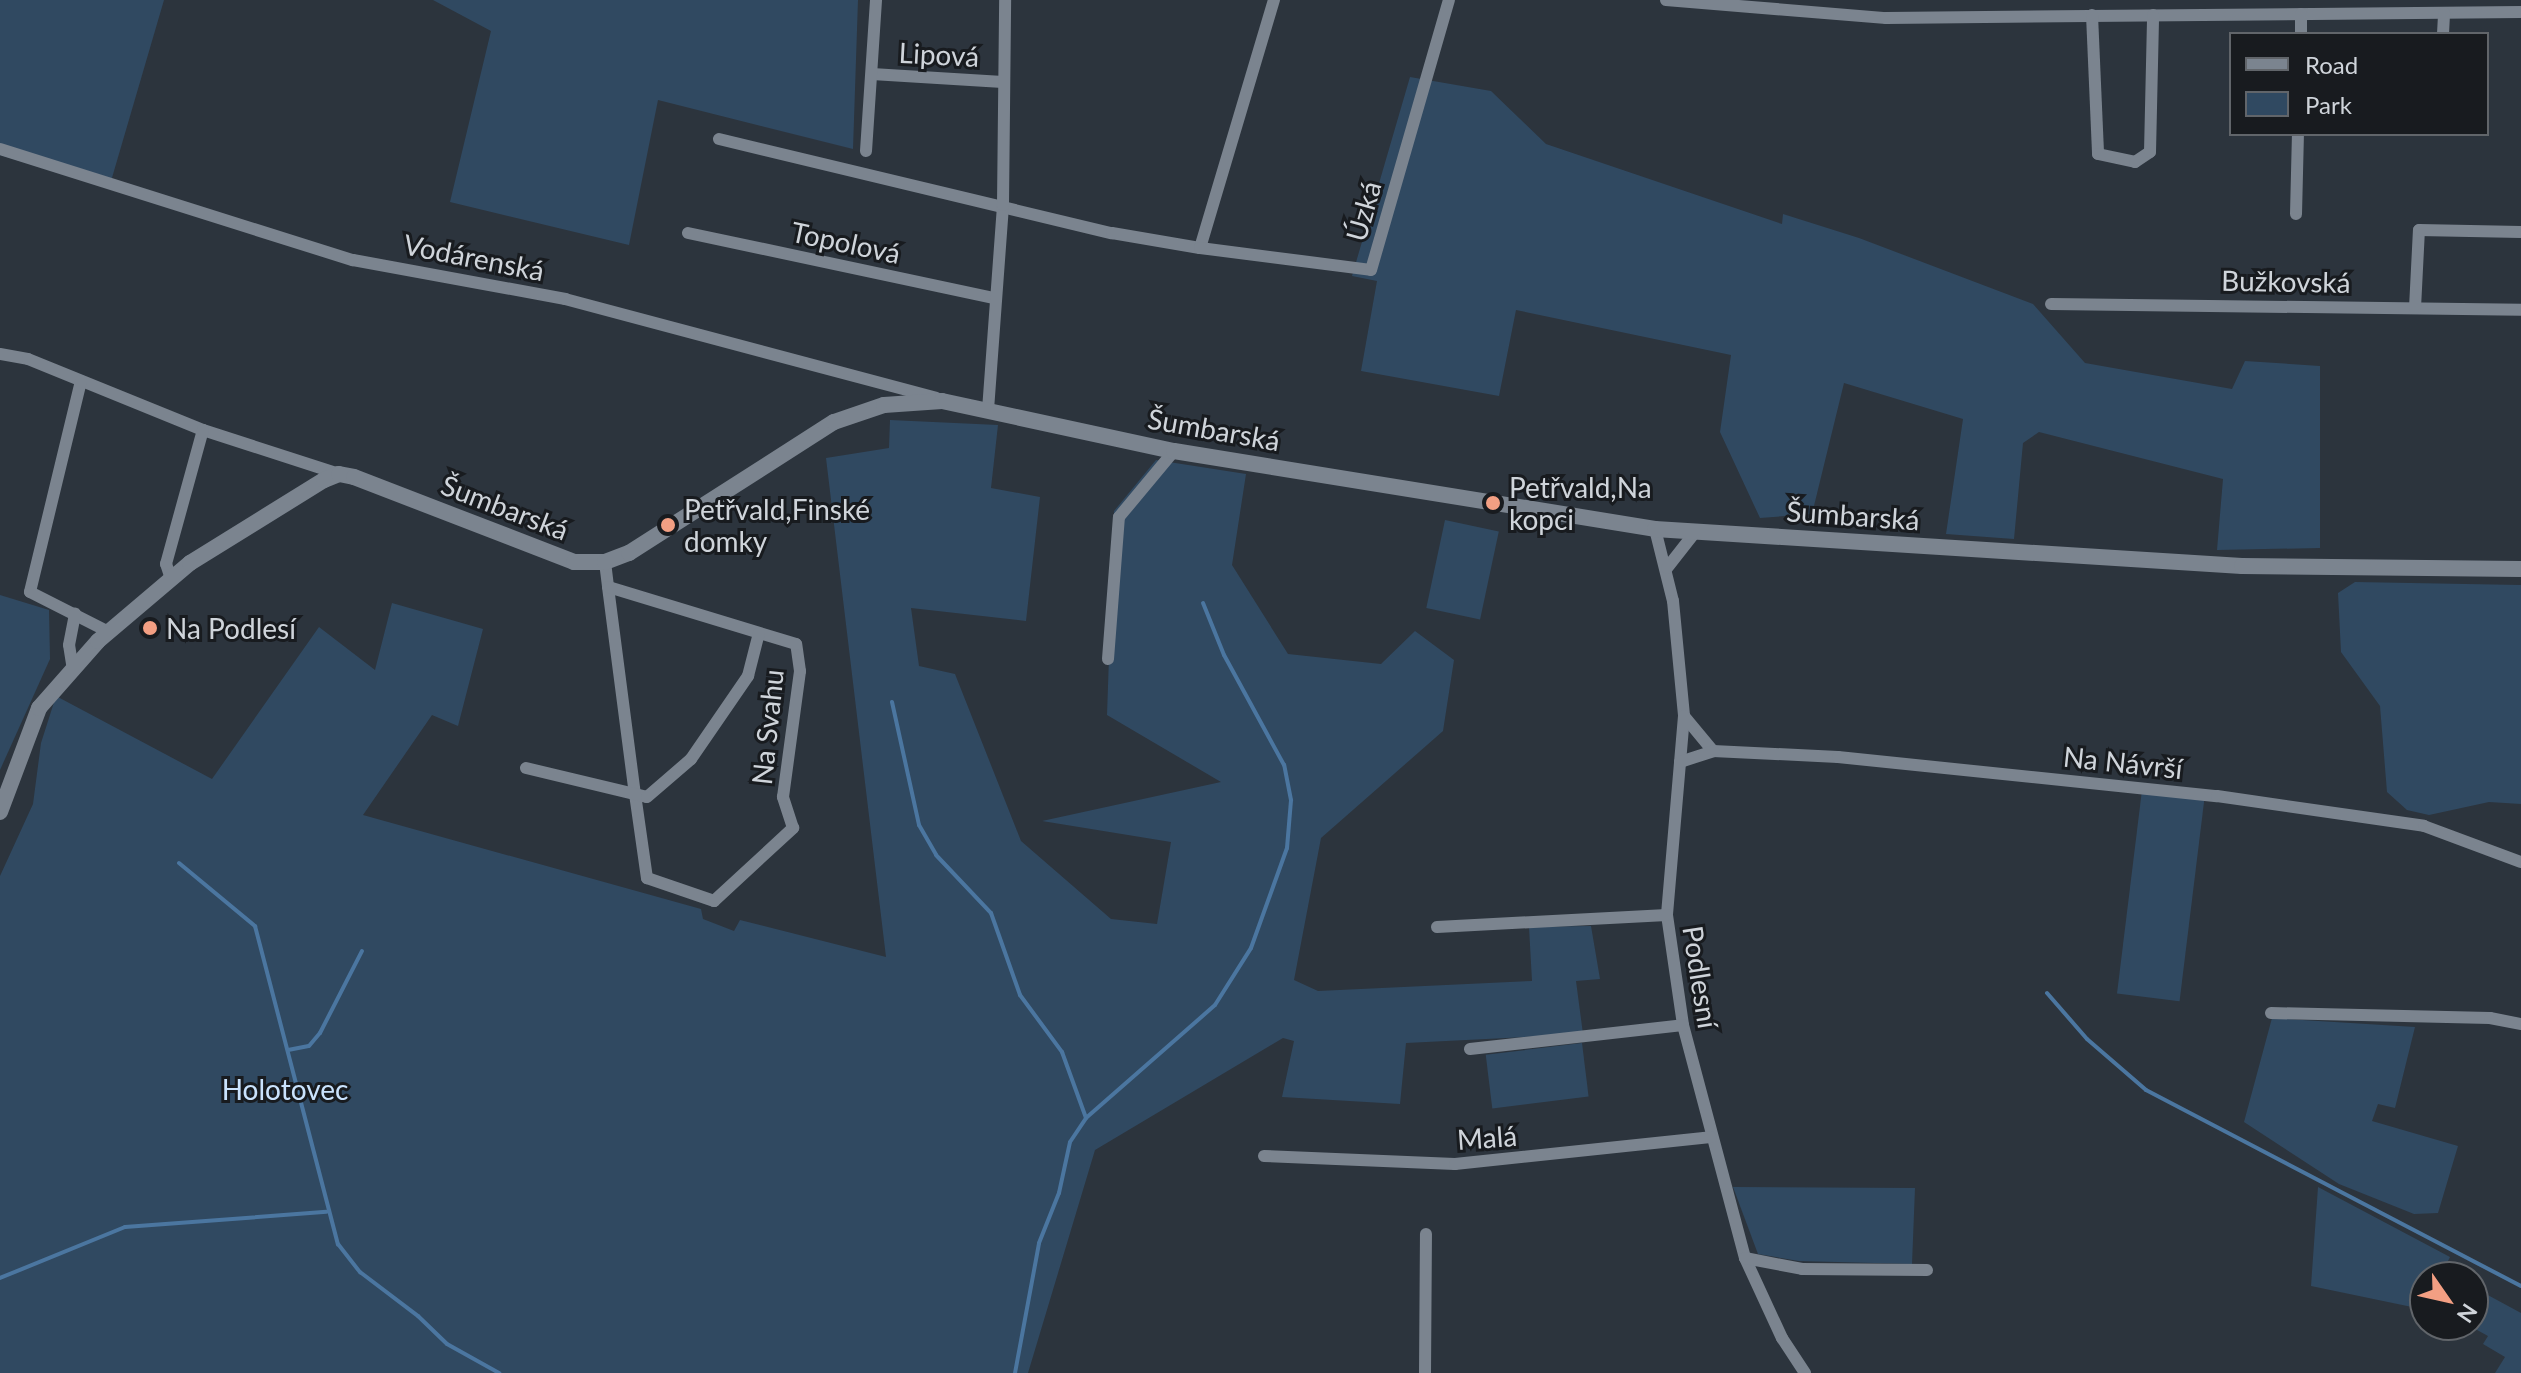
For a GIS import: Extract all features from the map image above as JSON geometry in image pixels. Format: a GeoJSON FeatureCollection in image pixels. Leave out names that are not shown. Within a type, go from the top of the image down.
{"type":"FeatureCollection","features":[{"type":"Feature","properties":{"kind":"street","name":"Lipová"},"geometry":{"type":"LineString","coordinates":[[866,151],[876,0]]}},
{"type":"Feature","properties":{"kind":"street"},"geometry":{"type":"LineString","coordinates":[[988,410],[1003,205],[1005,0]]}},
{"type":"Feature","properties":{"kind":"street"},"geometry":{"type":"LineString","coordinates":[[1200,248],[1274,0]]}},
{"type":"Feature","properties":{"kind":"street","name":"Úzká"},"geometry":{"type":"LineString","coordinates":[[1003,205],[1200,248],[1371,270],[1449,0]]}},
{"type":"Feature","properties":{"kind":"street"},"geometry":{"type":"LineString","coordinates":[[1666,0],[1886,18],[2521,12]]}},
{"type":"Feature","properties":{"kind":"street"},"geometry":{"type":"LineString","coordinates":[[2443,32],[2444,13]]}},
{"type":"Feature","properties":{"kind":"street"},"geometry":{"type":"LineString","coordinates":[[2301,14],[2301,32]]}},
{"type":"Feature","properties":{"kind":"street"},"geometry":{"type":"LineString","coordinates":[[2092,15],[2098,154],[2135,162],[2150,152],[2153,15]]}},
{"type":"Feature","properties":{"kind":"street","name":"Lipová"},"geometry":{"type":"LineString","coordinates":[[872,74],[1003,82]]}},
{"type":"Feature","properties":{"kind":"street"},"geometry":{"type":"LineString","coordinates":[[2296,214],[2298,136]]}},
{"type":"Feature","properties":{"kind":"street"},"geometry":{"type":"LineString","coordinates":[[719,139],[1003,205]]}},
{"type":"Feature","properties":{"kind":"street","name":"Vodárenská"},"geometry":{"type":"LineString","coordinates":[[0,149],[353,260],[565,299],[942,401]]}},
{"type":"Feature","properties":{"kind":"street"},"geometry":{"type":"LineString","coordinates":[[2415,308],[2419,230],[2521,232]]}},
{"type":"Feature","properties":{"kind":"street","name":"Topolová"},"geometry":{"type":"LineString","coordinates":[[688,233],[994,298]]}},
{"type":"Feature","properties":{"kind":"street","name":"Bužkovská"},"geometry":{"type":"LineString","coordinates":[[2051,304],[2521,310]]}},
{"type":"Feature","properties":{"kind":"street"},"geometry":{"type":"LineString","coordinates":[[0,354],[81,381],[203,430],[339,474]]}},
{"type":"Feature","properties":{"kind":"street"},"geometry":{"type":"LineString","coordinates":[[81,381],[30,592],[109,632]]}},
{"type":"Feature","properties":{"kind":"street","name":"Šumbarská"},"geometry":{"type":"LineString","coordinates":[[339,474],[574,562],[605,562],[629,553],[834,422],[884,405],[942,401],[1174,451],[1655,529],[2242,566],[2521,569]]}},
{"type":"Feature","properties":{"kind":"street"},"geometry":{"type":"LineString","coordinates":[[171,579],[166,564],[203,430]]}},
{"type":"Feature","properties":{"kind":"street"},"geometry":{"type":"LineString","coordinates":[[1108,659],[1119,517],[1174,451]]}},
{"type":"Feature","properties":{"kind":"street"},"geometry":{"type":"LineString","coordinates":[[0,812],[39,708],[109,632],[171,579],[339,474]]}},
{"type":"Feature","properties":{"kind":"street","name":"Podlesní"},"geometry":{"type":"LineString","coordinates":[[1655,529],[1667,568],[1684,716],[1667,915],[1683,1025],[1745,1258],[1782,1338],[1805,1373]]}},
{"type":"Feature","properties":{"kind":"street"},"geometry":{"type":"LineString","coordinates":[[1667,568],[1696,531]]}},
{"type":"Feature","properties":{"kind":"street","name":"Na Svahu"},"geometry":{"type":"LineString","coordinates":[[605,562],[608,587],[635,794],[647,878],[714,901],[793,828],[783,797],[798,658],[796,644],[608,587]]}},
{"type":"Feature","properties":{"kind":"street"},"geometry":{"type":"LineString","coordinates":[[73,670],[69,645],[75,614]]}},
{"type":"Feature","properties":{"kind":"street","name":"Na Svahu"},"geometry":{"type":"LineString","coordinates":[[635,794],[647,797],[691,759],[748,676],[759,633]]}},
{"type":"Feature","properties":{"kind":"street"},"geometry":{"type":"LineString","coordinates":[[1684,716],[1713,751]]}},
{"type":"Feature","properties":{"kind":"street","name":"Na Návrší"},"geometry":{"type":"LineString","coordinates":[[1680,762],[1713,751],[1838,757],[2232,798],[2424,826],[2521,862]]}},
{"type":"Feature","properties":{"kind":"street"},"geometry":{"type":"LineString","coordinates":[[526,768],[635,794]]}},
{"type":"Feature","properties":{"kind":"street"},"geometry":{"type":"LineString","coordinates":[[1437,927],[1667,915]]}},
{"type":"Feature","properties":{"kind":"street"},"geometry":{"type":"LineString","coordinates":[[2271,1013],[2490,1018],[2521,1024]]}},
{"type":"Feature","properties":{"kind":"street"},"geometry":{"type":"LineString","coordinates":[[1470,1049],[1683,1025]]}},
{"type":"Feature","properties":{"kind":"street","name":"Malá"},"geometry":{"type":"LineString","coordinates":[[1264,1156],[1455,1164],[1711,1137]]}},
{"type":"Feature","properties":{"kind":"street"},"geometry":{"type":"LineString","coordinates":[[1425,1373],[1426,1234]]}},
{"type":"Feature","properties":{"kind":"street"},"geometry":{"type":"LineString","coordinates":[[1745,1258],[1802,1269],[1927,1270]]}},
{"type":"Feature","properties":{"kind":"green space"},"geometry":{"type":"Polygon","coordinates":[[[0,0],[164,0],[109,188],[0,155],[0,0]]]}},
{"type":"Feature","properties":{"kind":"green space"},"geometry":{"type":"Polygon","coordinates":[[[433,0],[858,0],[853,149],[658,100],[629,245],[450,202],[491,31],[433,0]]]}},
{"type":"Feature","properties":{"kind":"green space"},"geometry":{"type":"Polygon","coordinates":[[[1410,77],[1491,91],[1546,144],[1782,224],[1783,214],[1859,238],[2033,304],[2085,363],[2232,389],[2245,361],[2320,366],[2320,548],[2217,550],[2223,479],[2039,432],[2023,443],[2014,539],[1946,534],[1963,419],[1844,383],[1812,514],[1760,518],[1720,432],[1731,355],[1516,310],[1499,396],[1361,371],[1377,281],[1352,276],[1410,77]]]}},
{"type":"Feature","properties":{"kind":"green space","name":"Holotovec"},"geometry":{"type":"Polygon","coordinates":[[[890,420],[998,425],[991,488],[1040,497],[1026,621],[911,608],[919,666],[955,674],[1021,841],[1111,919],[1157,924],[1171,842],[1042,821],[1221,782],[1107,715],[1114,511],[1156,460],[1246,474],[1232,565],[1288,654],[1381,664],[1415,631],[1454,660],[1443,731],[1321,838],[1294,980],[1318,991],[1532,981],[1529,927],[1591,926],[1600,979],[1576,981],[1583,1034],[1406,1043],[1400,1104],[1282,1097],[1294,1041],[1283,1038],[1095,1150],[1028,1373],[0,1373],[0,876],[33,804],[41,743],[56,696],[212,779],[319,627],[375,670],[392,603],[483,629],[458,726],[432,715],[363,815],[701,909],[703,919],[734,931],[740,920],[886,957],[826,458],[889,448],[890,420]]]}},
{"type":"Feature","properties":{"kind":"green space"},"geometry":{"type":"Polygon","coordinates":[[[1445,520],[1499,531],[1480,619],[1426,608],[1445,520]]]}},
{"type":"Feature","properties":{"kind":"green space"},"geometry":{"type":"Polygon","coordinates":[[[2355,582],[2521,585],[2521,804],[2489,802],[2429,815],[2407,810],[2387,792],[2380,706],[2341,652],[2338,593],[2355,582]]]}},
{"type":"Feature","properties":{"kind":"green space"},"geometry":{"type":"Polygon","coordinates":[[[0,595],[49,610],[50,659],[0,770],[0,595]]]}},
{"type":"Feature","properties":{"kind":"green space"},"geometry":{"type":"Polygon","coordinates":[[[2142,790],[2205,798],[2180,1001],[2117,993],[2142,790]]]}},
{"type":"Feature","properties":{"kind":"green space"},"geometry":{"type":"Polygon","coordinates":[[[2272,1018],[2415,1027],[2395,1108],[2378,1104],[2372,1121],[2458,1146],[2438,1213],[2414,1214],[2339,1184],[2244,1122],[2272,1018]]]}},
{"type":"Feature","properties":{"kind":"green space"},"geometry":{"type":"Polygon","coordinates":[[[1582,1043],[1589,1097],[1492,1108],[1486,1055],[1582,1043]]]}},
{"type":"Feature","properties":{"kind":"green space"},"geometry":{"type":"Polygon","coordinates":[[[1733,1187],[1915,1188],[1912,1264],[1799,1261],[1758,1254],[1733,1187]]]}},
{"type":"Feature","properties":{"kind":"green space"},"geometry":{"type":"Polygon","coordinates":[[[2318,1187],[2450,1257],[2448,1261],[2409,1261],[2409,1306],[2311,1286],[2318,1187]]]}},
{"type":"Feature","properties":{"kind":"green space"},"geometry":{"type":"Polygon","coordinates":[[[2489,1296],[2521,1313],[2521,1373],[2495,1373],[2505,1357],[2483,1344],[2489,1341],[2489,1296]]]}},
{"type":"Feature","properties":{"kind":"waterway"},"geometry":{"type":"LineString","coordinates":[[1015,1373],[1039,1243],[1059,1193],[1070,1142],[1086,1118],[1215,1005],[1251,948],[1287,848],[1291,800],[1284,765],[1224,655],[1203,603]]}},
{"type":"Feature","properties":{"kind":"waterway"},"geometry":{"type":"LineString","coordinates":[[892,702],[919,825],[936,855],[991,913],[1020,995],[1062,1052],[1086,1118]]}},
{"type":"Feature","properties":{"kind":"waterway"},"geometry":{"type":"LineString","coordinates":[[179,863],[255,926],[338,1244],[360,1272],[418,1316],[447,1344],[499,1373]]}},
{"type":"Feature","properties":{"kind":"waterway"},"geometry":{"type":"LineString","coordinates":[[288,1050],[309,1046],[320,1033],[362,951]]}},
{"type":"Feature","properties":{"kind":"waterway"},"geometry":{"type":"LineString","coordinates":[[2047,993],[2087,1039],[2146,1090],[2521,1286]]}},
{"type":"Feature","properties":{"kind":"waterway"},"geometry":{"type":"LineString","coordinates":[[0,1278],[125,1227],[326,1212]]}},
{"type":"Feature","properties":{"kind":"place","name":"Petřvald,Na kopci"},"geometry":{"type":"Point","coordinates":[1493,503]}},
{"type":"Feature","properties":{"kind":"place","name":"Petřvald,Finské domky"},"geometry":{"type":"Point","coordinates":[668,525]}},
{"type":"Feature","properties":{"kind":"place","name":"Na Podlesí"},"geometry":{"type":"Point","coordinates":[150,628]}}]}
